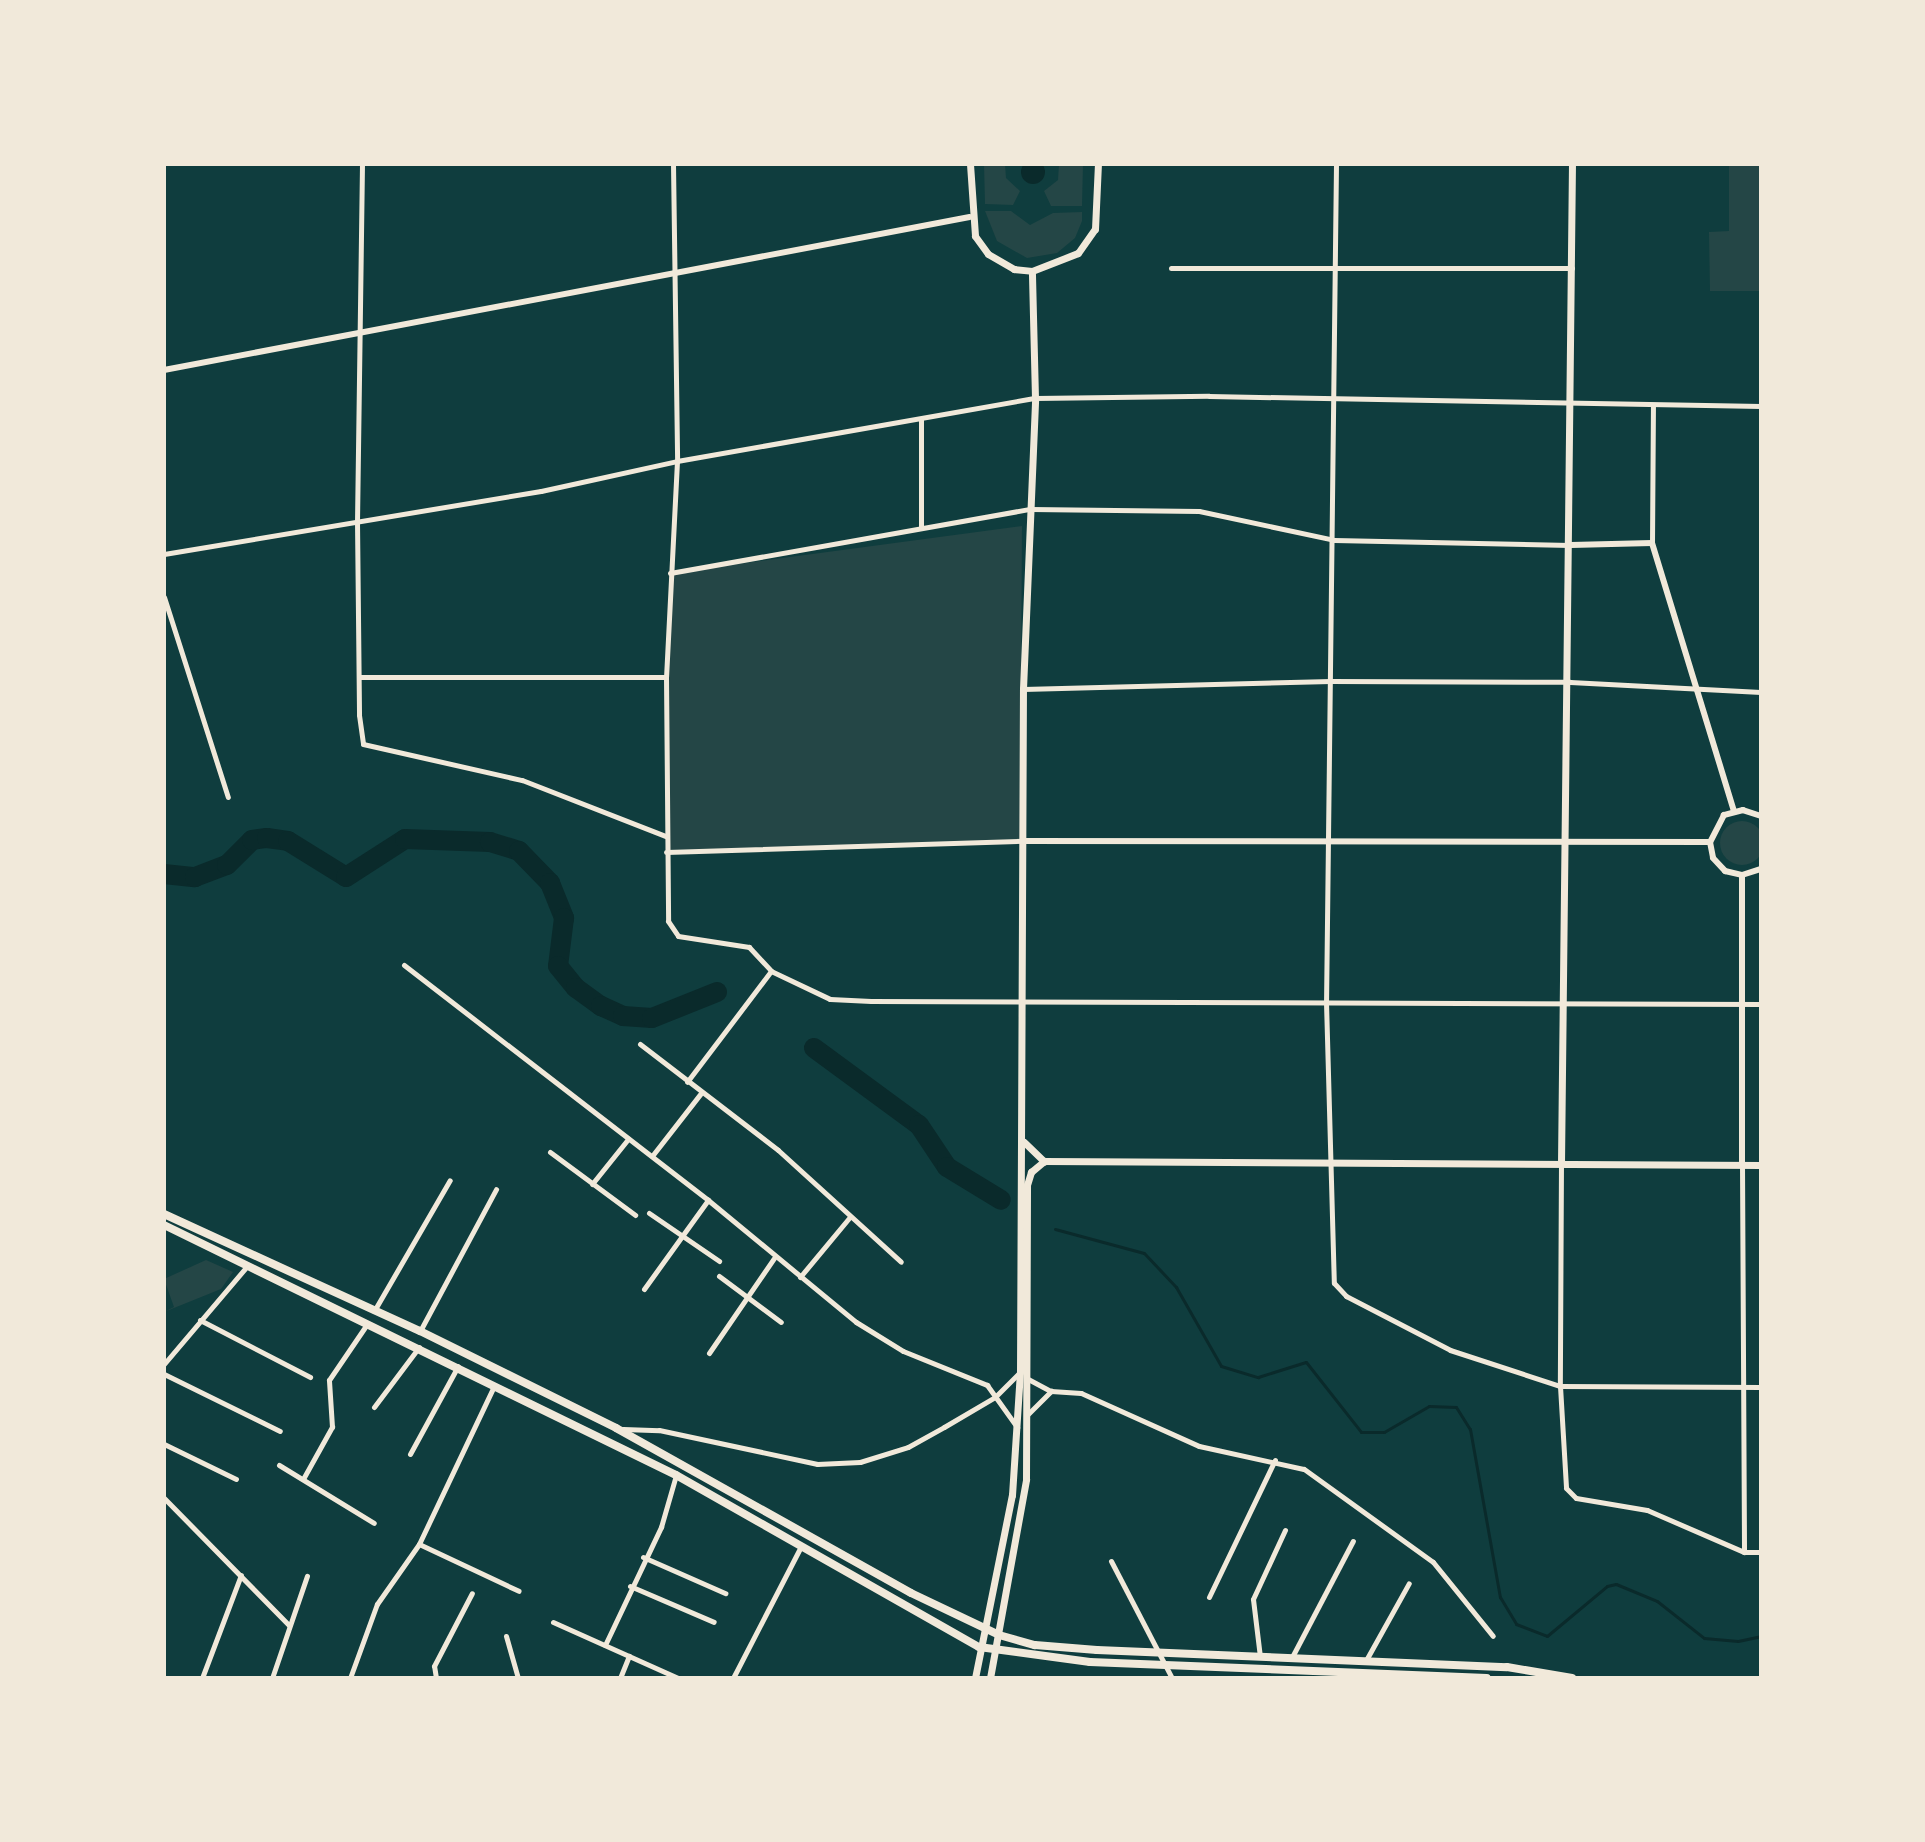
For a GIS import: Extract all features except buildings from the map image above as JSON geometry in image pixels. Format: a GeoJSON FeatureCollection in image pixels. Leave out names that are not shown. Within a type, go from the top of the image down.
{"type":"FeatureCollection","features":[{"type":"Feature","properties":{"kind":"main road"},"geometry":{"type":"LineString","coordinates":[[970,164],[970,217],[988,254],[1014,269],[1032,271],[1078,253],[1095,229],[1098,164]]}},
{"type":"Feature","properties":{"kind":"main road"},"geometry":{"type":"LineString","coordinates":[[1561,1163],[1570,682],[1572,164]]}},
{"type":"Feature","properties":{"kind":"main road"},"geometry":{"type":"LineString","coordinates":[[975,1678],[982,1628],[1006,1534],[1020,1372],[1024,1142],[1023,689],[1035,398],[1032,271]]}},
{"type":"Feature","properties":{"kind":"main road"},"geometry":{"type":"LineString","coordinates":[[1024,1142],[1044,1161]]}},
{"type":"Feature","properties":{"kind":"main road"},"geometry":{"type":"LineString","coordinates":[[990,1678],[1018,1543],[1028,1414],[1027,1185],[1031,1172],[1044,1161],[1761,1165]]}},
{"type":"Feature","properties":{"kind":"main road"},"geometry":{"type":"LineString","coordinates":[[164,1214],[371,1316],[420,1346],[676,1475],[979,1647],[1164,1665],[1487,1678]]}},
{"type":"Feature","properties":{"kind":"main road"},"geometry":{"type":"LineString","coordinates":[[164,1225],[247,1266],[371,1316],[420,1331],[616,1428],[999,1635],[1035,1645],[1260,1659],[1507,1667],[1572,1678]]}},
{"type":"Feature","properties":{"kind":"street"},"geometry":{"type":"LineString","coordinates":[[362,164],[363,329],[357,521],[359,677],[366,745],[522,780],[666,836]]}},
{"type":"Feature","properties":{"kind":"street"},"geometry":{"type":"LineString","coordinates":[[673,164],[677,461],[666,677],[666,852],[671,929],[678,936],[749,947],[771,971],[830,999],[1761,1004]]}},
{"type":"Feature","properties":{"kind":"street"},"geometry":{"type":"LineString","coordinates":[[1336,164],[1336,402],[1326,1002],[1329,1162],[1338,1290],[1450,1350],[1560,1386],[1761,1387]]}},
{"type":"Feature","properties":{"kind":"street"},"geometry":{"type":"LineString","coordinates":[[164,370],[363,329],[970,217]]}},
{"type":"Feature","properties":{"kind":"street"},"geometry":{"type":"LineString","coordinates":[[1171,268],[1337,265],[1572,268]]}},
{"type":"Feature","properties":{"kind":"street"},"geometry":{"type":"LineString","coordinates":[[164,554],[541,491],[677,461],[1035,398],[1209,396],[1336,402],[1761,406]]}},
{"type":"Feature","properties":{"kind":"street"},"geometry":{"type":"LineString","coordinates":[[1653,405],[1652,543],[1734,811]]}},
{"type":"Feature","properties":{"kind":"street"},"geometry":{"type":"LineString","coordinates":[[921,419],[921,527]]}},
{"type":"Feature","properties":{"kind":"street"},"geometry":{"type":"LineString","coordinates":[[670,573],[1031,509],[1199,511],[1334,540],[1571,545],[1652,543]]}},
{"type":"Feature","properties":{"kind":"street"},"geometry":{"type":"LineString","coordinates":[[164,597],[228,797]]}},
{"type":"Feature","properties":{"kind":"street"},"geometry":{"type":"LineString","coordinates":[[359,677],[666,677]]}},
{"type":"Feature","properties":{"kind":"street"},"geometry":{"type":"LineString","coordinates":[[1023,689],[1331,681],[1570,682],[1761,692]]}},
{"type":"Feature","properties":{"kind":"street"},"geometry":{"type":"LineString","coordinates":[[1761,816],[1734,811],[1717,823],[1710,842],[1719,865],[1742,875],[1761,869]]}},
{"type":"Feature","properties":{"kind":"street"},"geometry":{"type":"LineString","coordinates":[[666,852],[1023,841],[1565,845],[1710,842]]}},
{"type":"Feature","properties":{"kind":"street"},"geometry":{"type":"LineString","coordinates":[[1742,875],[1744,1552]]}},
{"type":"Feature","properties":{"kind":"street"},"geometry":{"type":"LineString","coordinates":[[404,965],[708,1200],[774,1258],[886,1341],[975,1379],[995,1397],[1017,1428]]}},
{"type":"Feature","properties":{"kind":"street"},"geometry":{"type":"LineString","coordinates":[[687,1082],[771,971]]}},
{"type":"Feature","properties":{"kind":"street"},"geometry":{"type":"LineString","coordinates":[[640,1044],[778,1150],[849,1218],[901,1262]]}},
{"type":"Feature","properties":{"kind":"street"},"geometry":{"type":"LineString","coordinates":[[652,1156],[701,1093]]}},
{"type":"Feature","properties":{"kind":"street"},"geometry":{"type":"LineString","coordinates":[[592,1184],[628,1139]]}},
{"type":"Feature","properties":{"kind":"street"},"geometry":{"type":"LineString","coordinates":[[550,1152],[635,1215]]}},
{"type":"Feature","properties":{"kind":"street"},"geometry":{"type":"LineString","coordinates":[[1561,1163],[1560,1386],[1566,1488],[1576,1498],[1647,1510],[1744,1552],[1761,1552]]}},
{"type":"Feature","properties":{"kind":"street"},"geometry":{"type":"LineString","coordinates":[[303,1479],[332,1427],[329,1380],[371,1316],[450,1180]]}},
{"type":"Feature","properties":{"kind":"street"},"geometry":{"type":"LineString","coordinates":[[420,1331],[496,1189]]}},
{"type":"Feature","properties":{"kind":"street"},"geometry":{"type":"LineString","coordinates":[[644,1289],[708,1200]]}},
{"type":"Feature","properties":{"kind":"street"},"geometry":{"type":"LineString","coordinates":[[649,1213],[719,1261]]}},
{"type":"Feature","properties":{"kind":"street"},"geometry":{"type":"LineString","coordinates":[[800,1277],[849,1218]]}},
{"type":"Feature","properties":{"kind":"street"},"geometry":{"type":"LineString","coordinates":[[709,1353],[774,1258]]}},
{"type":"Feature","properties":{"kind":"street"},"geometry":{"type":"LineString","coordinates":[[164,1364],[247,1266]]}},
{"type":"Feature","properties":{"kind":"street"},"geometry":{"type":"LineString","coordinates":[[719,1276],[781,1322]]}},
{"type":"Feature","properties":{"kind":"street"},"geometry":{"type":"LineString","coordinates":[[200,1320],[310,1377]]}},
{"type":"Feature","properties":{"kind":"street"},"geometry":{"type":"LineString","coordinates":[[374,1407],[420,1346]]}},
{"type":"Feature","properties":{"kind":"street"},"geometry":{"type":"LineString","coordinates":[[410,1454],[458,1365]]}},
{"type":"Feature","properties":{"kind":"street"},"geometry":{"type":"LineString","coordinates":[[616,1428],[659,1430],[817,1464],[860,1462],[908,1447],[995,1397],[1020,1372]]}},
{"type":"Feature","properties":{"kind":"street"},"geometry":{"type":"LineString","coordinates":[[164,1374],[280,1431]]}},
{"type":"Feature","properties":{"kind":"street"},"geometry":{"type":"LineString","coordinates":[[1028,1379],[1051,1391],[1081,1393],[1199,1446],[1275,1460],[1304,1469],[1433,1562],[1493,1636]]}},
{"type":"Feature","properties":{"kind":"street"},"geometry":{"type":"LineString","coordinates":[[350,1678],[377,1604],[419,1544],[495,1384]]}},
{"type":"Feature","properties":{"kind":"street"},"geometry":{"type":"LineString","coordinates":[[1028,1414],[1051,1391]]}},
{"type":"Feature","properties":{"kind":"street"},"geometry":{"type":"LineString","coordinates":[[164,1444],[236,1479]]}},
{"type":"Feature","properties":{"kind":"street"},"geometry":{"type":"LineString","coordinates":[[1209,1597],[1275,1460]]}},
{"type":"Feature","properties":{"kind":"street"},"geometry":{"type":"LineString","coordinates":[[279,1465],[374,1523]]}},
{"type":"Feature","properties":{"kind":"street"},"geometry":{"type":"LineString","coordinates":[[605,1645],[643,1557],[661,1527],[676,1475]]}},
{"type":"Feature","properties":{"kind":"street"},"geometry":{"type":"LineString","coordinates":[[164,1498],[289,1625]]}},
{"type":"Feature","properties":{"kind":"street"},"geometry":{"type":"LineString","coordinates":[[1260,1659],[1253,1599],[1285,1530]]}},
{"type":"Feature","properties":{"kind":"street"},"geometry":{"type":"LineString","coordinates":[[1290,1660],[1353,1541]]}},
{"type":"Feature","properties":{"kind":"street"},"geometry":{"type":"LineString","coordinates":[[419,1544],[519,1591]]}},
{"type":"Feature","properties":{"kind":"street"},"geometry":{"type":"LineString","coordinates":[[733,1678],[801,1546]]}},
{"type":"Feature","properties":{"kind":"street"},"geometry":{"type":"LineString","coordinates":[[643,1557],[725,1593]]}},
{"type":"Feature","properties":{"kind":"street"},"geometry":{"type":"LineString","coordinates":[[1111,1561],[1172,1678]]}},
{"type":"Feature","properties":{"kind":"street"},"geometry":{"type":"LineString","coordinates":[[202,1678],[241,1575]]}},
{"type":"Feature","properties":{"kind":"street"},"geometry":{"type":"LineString","coordinates":[[272,1678],[307,1576]]}},
{"type":"Feature","properties":{"kind":"street"},"geometry":{"type":"LineString","coordinates":[[1365,1662],[1409,1583]]}},
{"type":"Feature","properties":{"kind":"street"},"geometry":{"type":"LineString","coordinates":[[630,1586],[714,1622]]}},
{"type":"Feature","properties":{"kind":"street"},"geometry":{"type":"LineString","coordinates":[[436,1678],[434,1666],[472,1593]]}},
{"type":"Feature","properties":{"kind":"street"},"geometry":{"type":"LineString","coordinates":[[553,1622],[678,1678]]}},
{"type":"Feature","properties":{"kind":"street"},"geometry":{"type":"LineString","coordinates":[[506,1636],[518,1678]]}},
{"type":"Feature","properties":{"kind":"street"},"geometry":{"type":"LineString","coordinates":[[620,1678],[629,1656]]}},
{"type":"Feature","properties":{"kind":"shaded area"},"geometry":{"type":"Polygon","coordinates":[[[1033,160],[1042,163],[1045,172],[1042,181],[1033,184],[1024,181],[1021,172],[1024,163],[1033,160]]]}},
{"type":"Feature","properties":{"kind":"shaded area"},"geometry":{"type":"Polygon","coordinates":[[[984,164],[1005,164],[1006,178],[1020,191],[1013,205],[985,204],[984,164]]]}},
{"type":"Feature","properties":{"kind":"shaded area"},"geometry":{"type":"Polygon","coordinates":[[[1059,164],[1083,164],[1082,206],[1051,206],[1044,191],[1058,180],[1059,164]]]}},
{"type":"Feature","properties":{"kind":"shaded area"},"geometry":{"type":"Polygon","coordinates":[[[1729,164],[1761,164],[1761,291],[1710,291],[1709,232],[1729,231],[1729,164]]]}},
{"type":"Feature","properties":{"kind":"shaded area"},"geometry":{"type":"Polygon","coordinates":[[[985,211],[1011,211],[1030,225],[1053,213],[1082,212],[1082,221],[1075,238],[1057,253],[1027,258],[997,241],[985,211]]]}},
{"type":"Feature","properties":{"kind":"shaded area"},"geometry":{"type":"Polygon","coordinates":[[[1022,526],[1020,844],[668,850],[670,573],[1022,526]]]}},
{"type":"Feature","properties":{"kind":"shaded area"},"geometry":{"type":"Polygon","coordinates":[[[1742,821],[1758,827],[1764,843],[1758,859],[1742,865],[1726,859],[1720,843],[1726,827],[1742,821]]]}},
{"type":"Feature","properties":{"kind":"shaded area"},"geometry":{"type":"Polygon","coordinates":[[[206,1260],[233,1272],[221,1289],[164,1312],[174,1307],[164,1279],[206,1260]]]}},
{"type":"Feature","properties":{"kind":"waterway"},"geometry":{"type":"LineString","coordinates":[[164,874],[195,877],[227,865],[252,840],[267,838],[288,841],[346,877],[405,839],[490,842],[519,851],[550,883],[564,918],[558,966],[576,988],[601,1006],[623,1016],[652,1018],[717,992]]}},
{"type":"Feature","properties":{"kind":"waterway"},"geometry":{"type":"LineString","coordinates":[[814,1048],[919,1125],[947,1167],[1001,1200]]}},
{"type":"Feature","properties":{"kind":"waterway"},"geometry":{"type":"LineString","coordinates":[[1055,1229],[1144,1253],[1176,1287],[1221,1366],[1258,1377],[1306,1362],[1361,1432],[1384,1432],[1429,1406],[1456,1407],[1470,1429],[1500,1597],[1516,1624],[1547,1636],[1607,1586],[1616,1584],[1657,1601],[1704,1638],[1738,1641],[1761,1636]]}}]}
